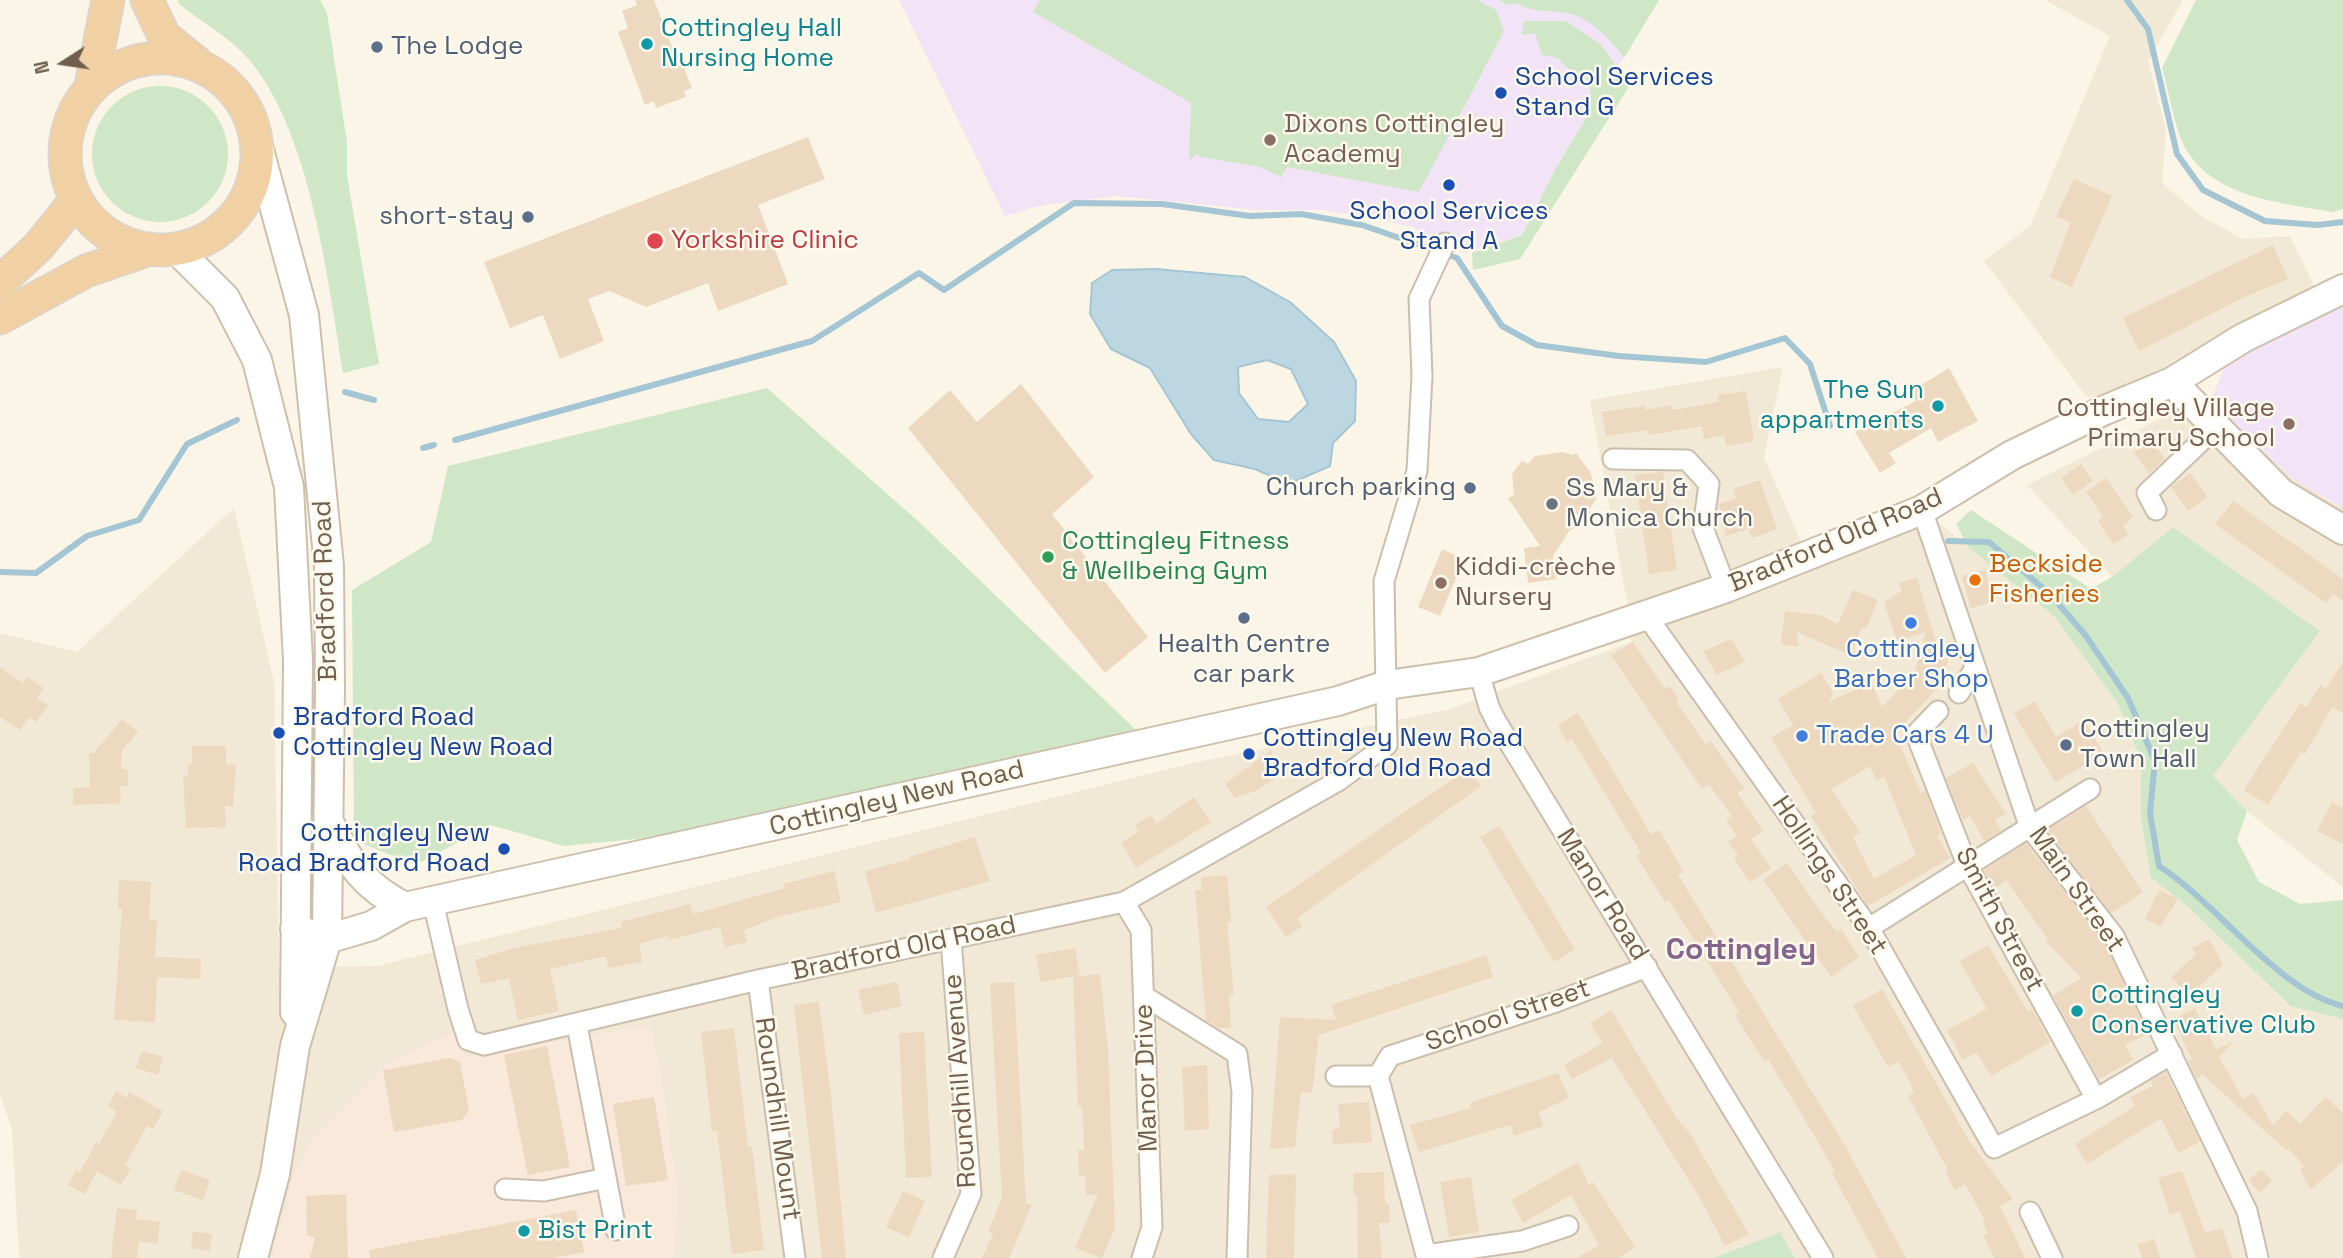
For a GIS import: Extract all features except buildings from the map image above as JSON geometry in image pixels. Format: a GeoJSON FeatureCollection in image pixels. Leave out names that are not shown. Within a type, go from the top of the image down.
{"type":"FeatureCollection","features":[{"type":"Feature","properties":{"kind":"highway"},"geometry":{"type":"LineString","coordinates":[[91,86],[108,0]]}},
{"type":"Feature","properties":{"kind":"highway"},"geometry":{"type":"LineString","coordinates":[[0,318],[86,271],[205,240],[221,229],[244,202],[255,171],[256,139],[246,109],[226,83],[164,36],[147,0]]}},
{"type":"Feature","properties":{"kind":"highway"},"geometry":{"type":"LineString","coordinates":[[163,249],[120,241],[95,224],[76,200],[66,171],[65,141],[74,111],[91,86],[115,69],[142,59],[171,58],[199,65]]}},
{"type":"Feature","properties":{"kind":"highway"},"geometry":{"type":"LineString","coordinates":[[0,282],[38,247],[76,200]]}},
{"type":"Feature","properties":{"kind":"main road","name":"Bradford Road"},"geometry":{"type":"LineString","coordinates":[[253,1258],[275,1174],[295,1046],[327,939],[329,821],[329,566],[304,314],[256,139]]}},
{"type":"Feature","properties":{"kind":"main road","name":"Bradford Road"},"geometry":{"type":"LineString","coordinates":[[163,249],[225,298],[257,360],[289,487],[298,661],[295,1046]]}},
{"type":"Feature","properties":{"kind":"main road","name":"Bradford Old Road"},"geometry":{"type":"LineString","coordinates":[[1646,615],[1726,588],[1922,510],[2019,452],[2105,410],[2172,382],[2243,338],[2343,289]]}},
{"type":"Feature","properties":{"kind":"main road"},"geometry":{"type":"LineString","coordinates":[[2172,382],[2281,493],[2343,530]]}},
{"type":"Feature","properties":{"kind":"main road","name":"Cottingley New Road"},"geometry":{"type":"LineString","coordinates":[[327,939],[371,926],[405,907],[1325,704],[1387,685],[1479,671],[1646,615]]}},
{"type":"Feature","properties":{"kind":"main road"},"geometry":{"type":"LineString","coordinates":[[329,821],[350,863],[377,893],[405,907]]}},
{"type":"Feature","properties":{"kind":"main road"},"geometry":{"type":"LineString","coordinates":[[295,923],[328,902],[377,893]]}},
{"type":"Feature","properties":{"kind":"main road"},"geometry":{"type":"LineString","coordinates":[[295,923],[327,939]]}},
{"type":"Feature","properties":{"kind":"street"},"geometry":{"type":"LineString","coordinates":[[1387,685],[1384,580],[1417,471],[1422,376],[1419,299],[1445,243]]}},
{"type":"Feature","properties":{"kind":"street"},"geometry":{"type":"LineString","coordinates":[[2156,510],[2147,493],[2216,427]]}},
{"type":"Feature","properties":{"kind":"street"},"geometry":{"type":"LineString","coordinates":[[1613,459],[1686,460],[1703,477],[1709,484],[1703,528],[1726,588]]}},
{"type":"Feature","properties":{"kind":"street","name":"Main Street"},"geometry":{"type":"LineString","coordinates":[[1922,510],[2030,828],[2114,936],[2247,1210],[2258,1258]]}},
{"type":"Feature","properties":{"kind":"street","name":"Hollings Street"},"geometry":{"type":"LineString","coordinates":[[1646,615],[1869,928],[1994,1148],[2096,1099]]}},
{"type":"Feature","properties":{"kind":"street"},"geometry":{"type":"LineString","coordinates":[[1959,693],[1975,668]]}},
{"type":"Feature","properties":{"kind":"street","name":"Manor Road"},"geometry":{"type":"LineString","coordinates":[[1479,671],[1496,721],[1822,1258]]}},
{"type":"Feature","properties":{"kind":"street","name":"Bradford Old Road"},"geometry":{"type":"LineString","coordinates":[[433,902],[468,1040],[484,1045],[758,980],[1124,902],[1338,781],[1387,745],[1387,685]]}},
{"type":"Feature","properties":{"kind":"street","name":"Smith Street"},"geometry":{"type":"LineString","coordinates":[[1938,712],[1916,734],[1967,865],[2096,1099]]}},
{"type":"Feature","properties":{"kind":"street"},"geometry":{"type":"LineString","coordinates":[[1869,928],[2090,789]]}},
{"type":"Feature","properties":{"kind":"street","name":"Manor Drive"},"geometry":{"type":"LineString","coordinates":[[1124,902],[1141,930],[1152,1227],[1142,1258]]}},
{"type":"Feature","properties":{"kind":"street","name":"Roundhill Avenue"},"geometry":{"type":"LineString","coordinates":[[943,1258],[971,1194],[951,940]]}},
{"type":"Feature","properties":{"kind":"street","name":"School Street"},"geometry":{"type":"LineString","coordinates":[[1378,1076],[1390,1056],[1556,1002],[1647,967]]}},
{"type":"Feature","properties":{"kind":"street","name":"Roundhill Mount"},"geometry":{"type":"LineString","coordinates":[[758,980],[795,1258]]}},
{"type":"Feature","properties":{"kind":"street"},"geometry":{"type":"LineString","coordinates":[[1144,996],[1237,1054],[1242,1092],[1237,1258]]}},
{"type":"Feature","properties":{"kind":"street"},"geometry":{"type":"LineString","coordinates":[[576,1025],[616,1230]]}},
{"type":"Feature","properties":{"kind":"street"},"geometry":{"type":"LineString","coordinates":[[2096,1099],[2172,1054]]}},
{"type":"Feature","properties":{"kind":"street"},"geometry":{"type":"LineString","coordinates":[[1335,1076],[1378,1076],[1426,1256],[1522,1241],[1568,1226]]}},
{"type":"Feature","properties":{"kind":"street"},"geometry":{"type":"LineString","coordinates":[[505,1189],[544,1191],[606,1178]]}},
{"type":"Feature","properties":{"kind":"street"},"geometry":{"type":"LineString","coordinates":[[2030,1212],[2052,1258]]}},
{"type":"Feature","properties":{"kind":"shaded area","name":"Dixons Cottingley Academy"},"geometry":{"type":"Polygon","coordinates":[[[899,0],[1659,0],[1557,166],[1522,235],[1465,253],[1410,226],[1324,210],[1259,210],[1116,196],[1038,206],[1005,216],[899,0]]]}},
{"type":"Feature","properties":{"kind":"shaded area"},"geometry":{"type":"Polygon","coordinates":[[[2045,0],[2183,0],[2148,61],[2166,131],[2162,183],[2201,216],[2243,239],[2290,236],[2328,314],[2262,344],[2151,407],[2086,396],[1984,261],[2031,225],[2110,36],[2045,0]]]}},
{"type":"Feature","properties":{"kind":"shaded area","name":"Cottingley Village Primary School"},"geometry":{"type":"Polygon","coordinates":[[[2343,306],[2343,508],[2293,479],[2210,402],[2226,364],[2343,306]]]}},
{"type":"Feature","properties":{"kind":"shaded area"},"geometry":{"type":"Polygon","coordinates":[[[1783,367],[1764,457],[1801,542],[1939,523],[2054,616],[2118,704],[2141,760],[2141,820],[2151,878],[2186,905],[2289,1006],[2343,1019],[2343,1258],[1795,1258],[1780,1232],[1714,1258],[19,1258],[12,1130],[0,1093],[0,633],[77,652],[234,508],[274,682],[279,968],[377,966],[1193,763],[1450,709],[1631,642],[1626,596],[1590,400],[1783,367]]]}},
{"type":"Feature","properties":{"kind":"shaded area"},"geometry":{"type":"Polygon","coordinates":[[[2210,402],[2293,479],[2343,508],[2343,887],[2247,811],[2213,776],[2320,631],[2173,527],[2112,577],[2027,485],[2160,419],[2210,402]]]}},
{"type":"Feature","properties":{"kind":"shaded area"},"geometry":{"type":"Polygon","coordinates":[[[651,1025],[662,1079],[678,1196],[674,1258],[272,1258],[290,1184],[311,1137],[384,1066],[455,1031],[467,1057],[651,1025]]]}},
{"type":"Feature","properties":{"kind":"green space"},"geometry":{"type":"Polygon","coordinates":[[[178,0],[320,0],[327,13],[347,142],[347,176],[379,364],[343,373],[312,203],[284,118],[265,82],[242,52],[178,3],[178,0]]]}},
{"type":"Feature","properties":{"kind":"green space"},"geometry":{"type":"Polygon","coordinates":[[[1040,0],[1478,0],[1496,10],[1504,31],[1419,192],[1287,167],[1281,177],[1260,167],[1201,157],[1197,154],[1189,160],[1191,103],[1033,12],[1040,0]]]}},
{"type":"Feature","properties":{"kind":"green space"},"geometry":{"type":"Polygon","coordinates":[[[1499,0],[1659,0],[1624,58],[1606,37],[1575,15],[1541,11],[1517,3],[1507,5],[1499,0]]]}},
{"type":"Feature","properties":{"kind":"green space"},"geometry":{"type":"Polygon","coordinates":[[[2196,0],[2343,0],[2343,209],[2333,212],[2293,205],[2233,189],[2200,167],[2187,151],[2176,122],[2162,68],[2196,0]]]}},
{"type":"Feature","properties":{"kind":"green space"},"geometry":{"type":"Polygon","coordinates":[[[1524,21],[1566,21],[1600,44],[1630,85],[1520,259],[1473,270],[1472,253],[1522,235],[1557,166],[1588,115],[1591,91],[1583,70],[1576,76],[1557,58],[1542,55],[1535,33],[1522,35],[1524,21]]]}},
{"type":"Feature","properties":{"kind":"green space"},"geometry":{"type":"Polygon","coordinates":[[[160,86],[186,91],[208,106],[223,128],[228,154],[223,180],[208,202],[186,217],[160,222],[134,217],[112,202],[97,180],[92,154],[97,128],[112,106],[134,91],[160,86]]]}},
{"type":"Feature","properties":{"kind":"green space"},"geometry":{"type":"Polygon","coordinates":[[[767,388],[918,521],[1136,730],[656,837],[564,846],[491,825],[415,865],[354,840],[352,590],[431,542],[448,466],[767,388]]]}},
{"type":"Feature","properties":{"kind":"green space"},"geometry":{"type":"Polygon","coordinates":[[[1971,510],[2091,589],[2112,577],[2173,527],[2320,631],[2213,776],[2247,811],[2237,840],[2259,882],[2300,904],[2343,900],[2343,1019],[2290,1006],[2186,905],[2151,878],[2141,820],[2141,760],[2118,704],[2054,616],[1968,547],[1956,524],[1971,510]]]}},
{"type":"Feature","properties":{"kind":"green space"},"geometry":{"type":"Polygon","coordinates":[[[1780,1232],[1795,1258],[1714,1258],[1780,1232]]]}},
{"type":"Feature","properties":{"kind":"water"},"geometry":{"type":"Polygon","coordinates":[[[1156,269],[1245,277],[1290,302],[1334,342],[1356,381],[1355,421],[1333,443],[1330,466],[1289,484],[1255,469],[1214,460],[1191,434],[1150,368],[1111,349],[1090,314],[1092,283],[1112,270],[1156,269]],[[1267,360],[1238,367],[1239,393],[1258,419],[1289,422],[1308,404],[1291,369],[1267,360]]]}},
{"type":"Feature","properties":{"kind":"waterway"},"geometry":{"type":"LineString","coordinates":[[2127,0],[2148,29],[2177,154],[2203,190],[2265,221],[2318,225],[2343,222]]}},
{"type":"Feature","properties":{"kind":"waterway"},"geometry":{"type":"LineString","coordinates":[[455,440],[812,341],[919,273],[944,290],[1074,203],[1162,204],[1250,216],[1301,214],[1362,225],[1457,258],[1502,326],[1537,345],[1619,356],[1706,362],[1785,338],[1810,364],[1830,426]]}},
{"type":"Feature","properties":{"kind":"waterway"},"geometry":{"type":"LineString","coordinates":[[345,392],[374,400]]}},
{"type":"Feature","properties":{"kind":"waterway"},"geometry":{"type":"LineString","coordinates":[[0,572],[36,573],[87,536],[139,520],[187,444],[237,420]]}},
{"type":"Feature","properties":{"kind":"waterway"},"geometry":{"type":"LineString","coordinates":[[423,448],[434,445]]}},
{"type":"Feature","properties":{"kind":"waterway"},"geometry":{"type":"LineString","coordinates":[[1948,541],[1989,542],[2051,595],[2086,636],[2128,698],[2155,761],[2150,813],[2159,866],[2204,902],[2272,966],[2319,998],[2343,1006]]}},
{"type":"Feature","properties":{"kind":"place","name":"Cottingley Hall Nursing Home"},"geometry":{"type":"Point","coordinates":[647,44]}},
{"type":"Feature","properties":{"kind":"place","name":"The Lodge"},"geometry":{"type":"Point","coordinates":[377,47]}},
{"type":"Feature","properties":{"kind":"place","name":"School Services Stand G"},"geometry":{"type":"Point","coordinates":[1501,93]}},
{"type":"Feature","properties":{"kind":"place","name":"Dixons Cottingley Academy"},"geometry":{"type":"Point","coordinates":[1270,140]}},
{"type":"Feature","properties":{"kind":"place","name":"School Services Stand A"},"geometry":{"type":"Point","coordinates":[1449,185]}},
{"type":"Feature","properties":{"kind":"place","name":"short-stay"},"geometry":{"type":"Point","coordinates":[528,217]}},
{"type":"Feature","properties":{"kind":"place","name":"Yorkshire Clinic"},"geometry":{"type":"Point","coordinates":[655,241]}},
{"type":"Feature","properties":{"kind":"place","name":"The Sun appartments"},"geometry":{"type":"Point","coordinates":[1938,406]}},
{"type":"Feature","properties":{"kind":"place","name":"Cottingley Village Primary School"},"geometry":{"type":"Point","coordinates":[2289,424]}},
{"type":"Feature","properties":{"kind":"place","name":"Church parking"},"geometry":{"type":"Point","coordinates":[1470,488]}},
{"type":"Feature","properties":{"kind":"place","name":"Ss Mary & Monica Church"},"geometry":{"type":"Point","coordinates":[1552,504]}},
{"type":"Feature","properties":{"kind":"place","name":"Cottingley Fitness & Wellbeing Gym"},"geometry":{"type":"Point","coordinates":[1048,557]}},
{"type":"Feature","properties":{"kind":"place","name":"Beckside Fisheries"},"geometry":{"type":"Point","coordinates":[1975,580]}},
{"type":"Feature","properties":{"kind":"place","name":"Kiddi-crèche Nursery"},"geometry":{"type":"Point","coordinates":[1441,583]}},
{"type":"Feature","properties":{"kind":"place","name":"Health Centre car park"},"geometry":{"type":"Point","coordinates":[1244,618]}},
{"type":"Feature","properties":{"kind":"place","name":"Cottingley Barber Shop"},"geometry":{"type":"Point","coordinates":[1911,623]}},
{"type":"Feature","properties":{"kind":"place","name":"Bradford Road Cottingley New Road"},"geometry":{"type":"Point","coordinates":[279,733]}},
{"type":"Feature","properties":{"kind":"place","name":"Trade Cars 4 U"},"geometry":{"type":"Point","coordinates":[1802,736]}},
{"type":"Feature","properties":{"kind":"place","name":"Cottingley Town Hall"},"geometry":{"type":"Point","coordinates":[2066,745]}},
{"type":"Feature","properties":{"kind":"place","name":"Cottingley New Road Bradford Old Road"},"geometry":{"type":"Point","coordinates":[1249,754]}},
{"type":"Feature","properties":{"kind":"place","name":"Cottingley New Road Bradford Road"},"geometry":{"type":"Point","coordinates":[504,849]}},
{"type":"Feature","properties":{"kind":"place","name":"Cottingley Conservative Club"},"geometry":{"type":"Point","coordinates":[2077,1011]}},
{"type":"Feature","properties":{"kind":"place","name":"Bist Print"},"geometry":{"type":"Point","coordinates":[524,1231]}},
{"type":"Feature","properties":{"kind":"district","name":"Cottingley"},"geometry":{"type":"Point","coordinates":[1741,951]}}]}
